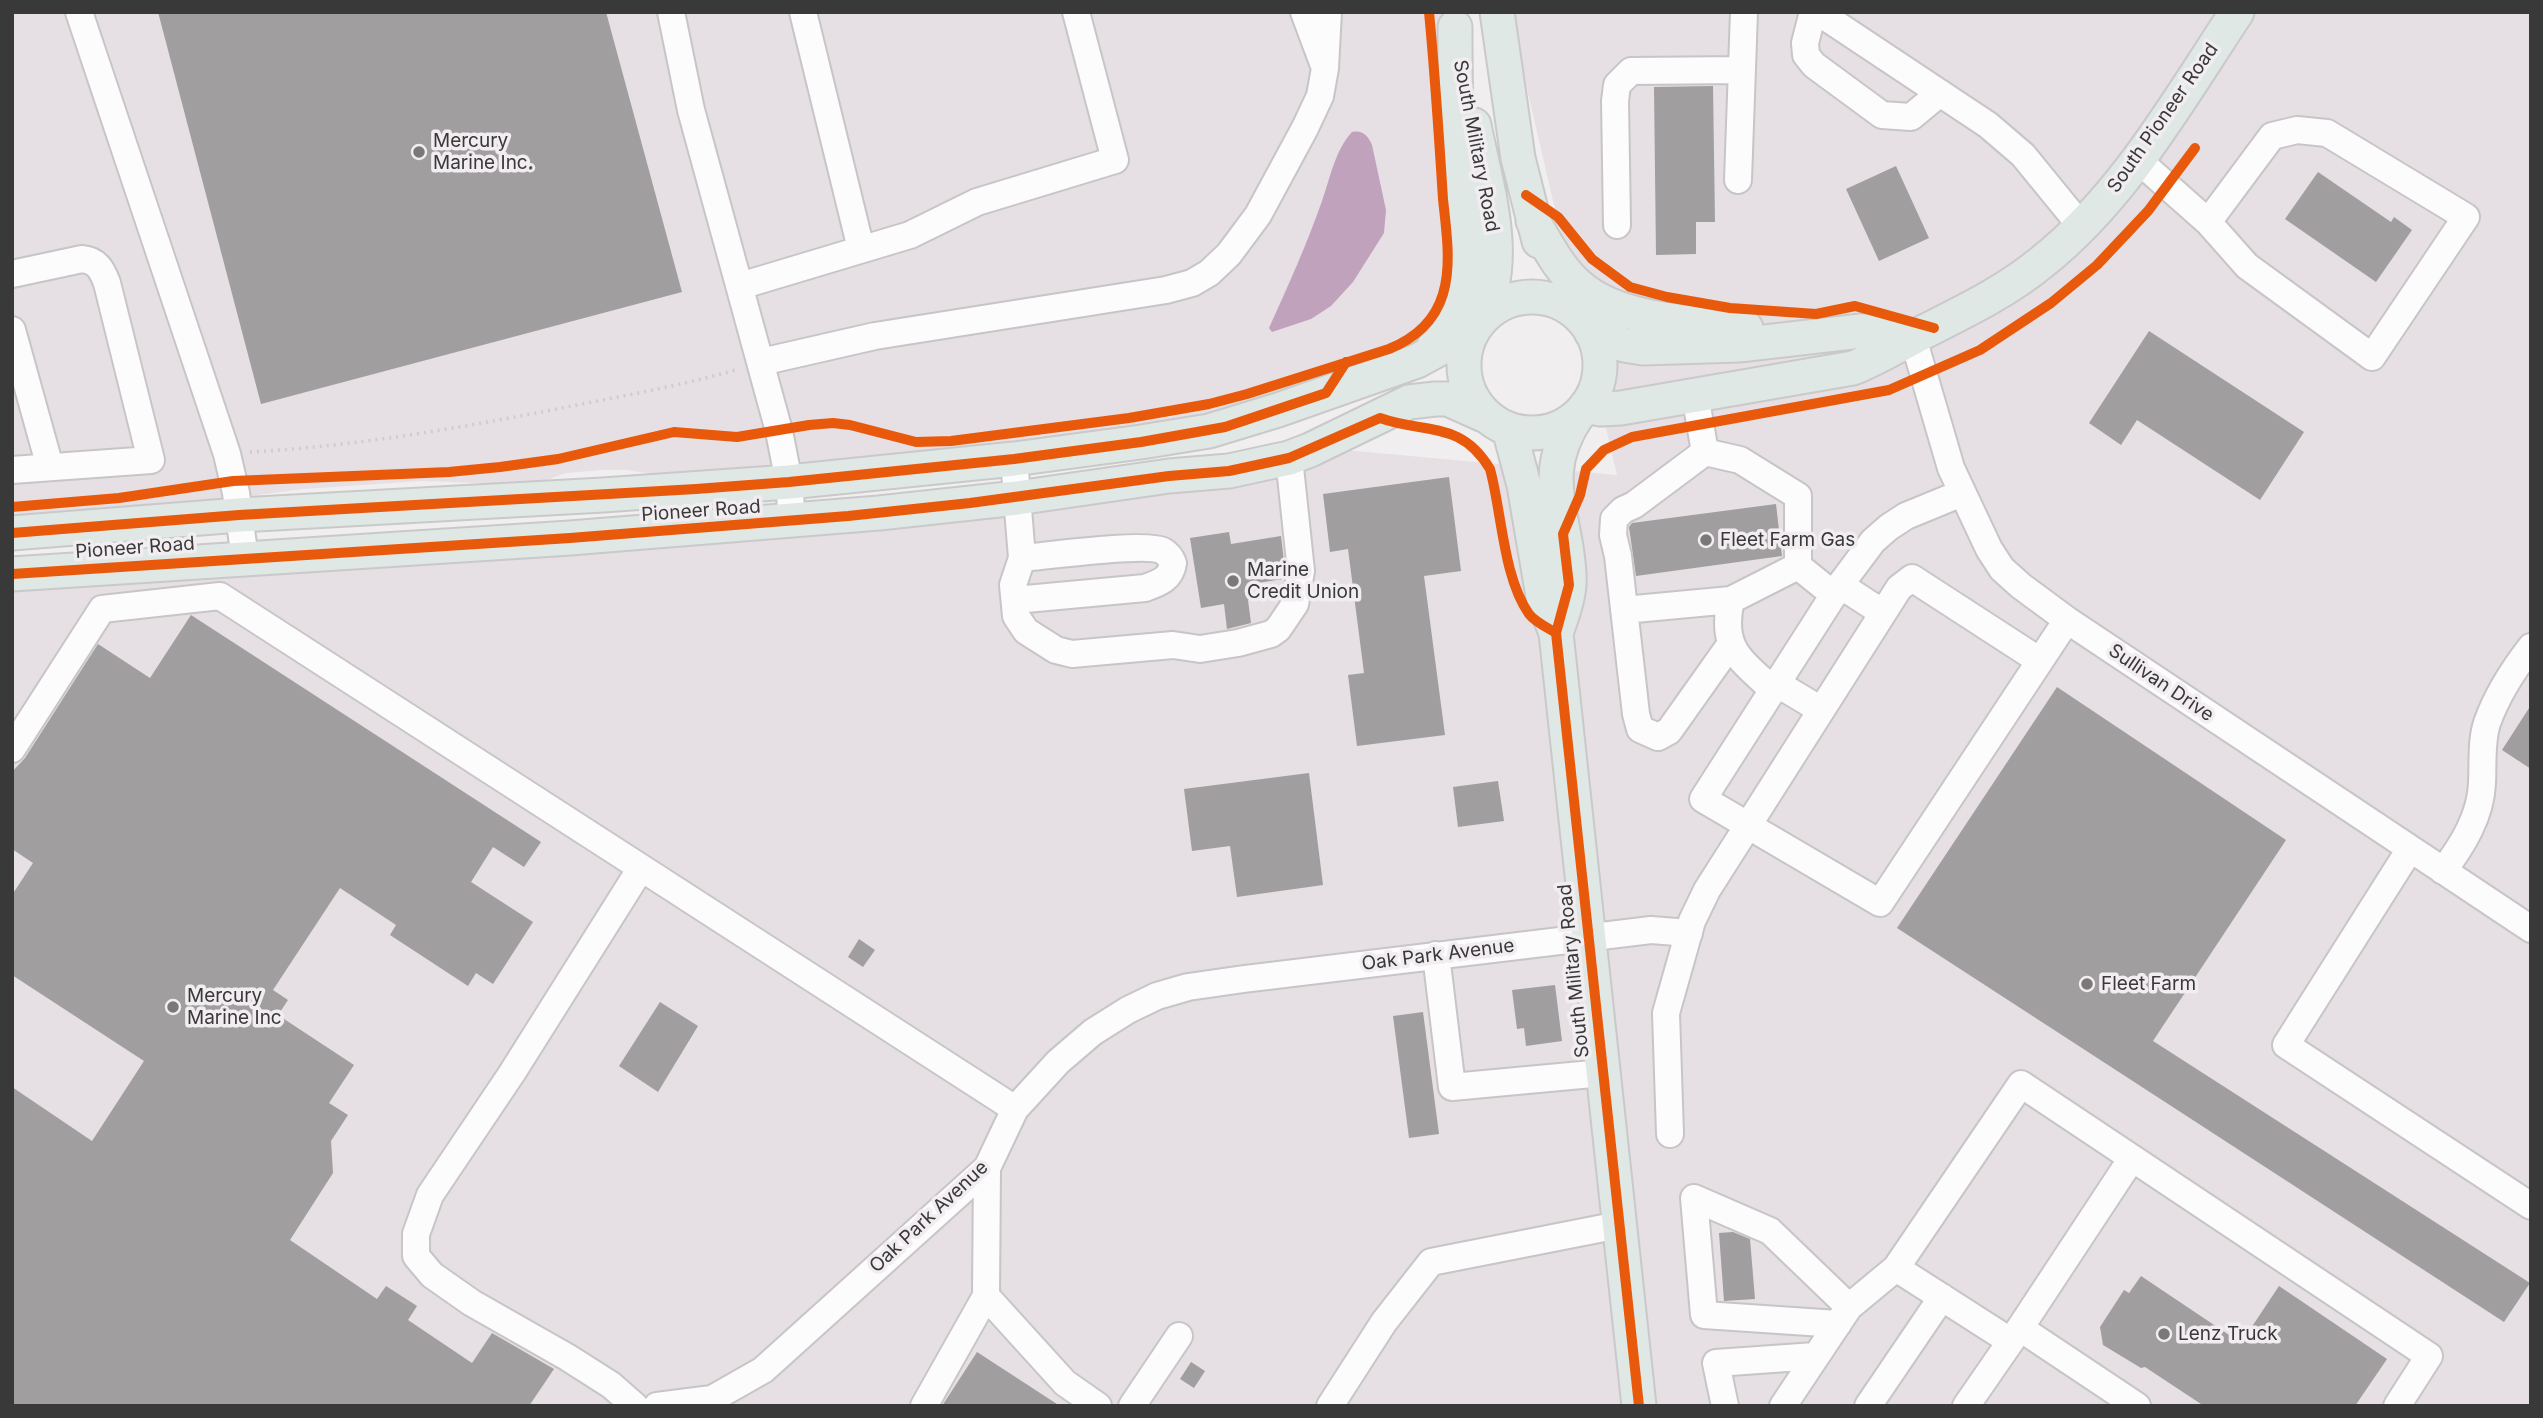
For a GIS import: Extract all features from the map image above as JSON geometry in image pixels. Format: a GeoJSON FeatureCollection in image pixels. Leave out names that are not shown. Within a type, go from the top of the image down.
{"type":"FeatureCollection","features":[{"type":"Feature","properties":{"kind":"main road","name":"South Military Road"},"geometry":{"type":"LineString","coordinates":[[1497,12],[1518,158],[1533,221],[1551,269],[1584,323]]}},
{"type":"Feature","properties":{"kind":"main road","name":"South Pioneer Road"},"geometry":{"type":"LineString","coordinates":[[1581,411],[1622,408],[1853,368],[1883,355],[2003,290],[2043,262],[2081,226],[2138,160],[2237,12]]}},
{"type":"Feature","properties":{"kind":"main road","name":"South Military Road"},"geometry":{"type":"LineString","coordinates":[[1454,20],[1493,230],[1493,286],[1489,302],[1476,325]]}},
{"type":"Feature","properties":{"kind":"main road"},"geometry":{"type":"LineString","coordinates":[[1417,361],[1441,341],[1452,326],[1462,299],[1465,277],[1454,20]]}},
{"type":"Feature","properties":{"kind":"main road"},"geometry":{"type":"LineString","coordinates":[[1533,221],[1568,275],[1580,287],[1609,305],[1646,315],[1807,337]]}},
{"type":"Feature","properties":{"kind":"main road"},"geometry":{"type":"LineString","coordinates":[[1584,323],[1598,350],[1599,370],[1595,389],[1581,411],[1561,426],[1545,432],[1527,433],[1497,422],[1472,398],[1464,376],[1464,353],[1476,325],[1497,306],[1517,298],[1538,297],[1559,302],[1584,323],[1624,345],[1643,348],[1739,345],[1880,331],[1913,338]]}},
{"type":"Feature","properties":{"kind":"main road","name":"Pioneer Road"},"geometry":{"type":"LineString","coordinates":[[12,533],[239,515],[789,482],[1014,459],[1209,431],[1278,410],[1417,361],[1476,325]]}},
{"type":"Feature","properties":{"kind":"main road","name":"Pioneer Road"},"geometry":{"type":"LineString","coordinates":[[12,574],[792,521],[1017,498],[1143,479],[1229,471],[1289,458],[1409,402],[1435,398],[1448,399],[1497,422]]}},
{"type":"Feature","properties":{"kind":"main road","name":"South Military Road"},"geometry":{"type":"LineString","coordinates":[[1556,633],[1569,585],[1556,489],[1556,464],[1566,433],[1581,411]]}},
{"type":"Feature","properties":{"kind":"main road","name":"South Military Road"},"geometry":{"type":"LineString","coordinates":[[1497,422],[1524,485],[1544,602],[1556,633],[1639,1406]]}},
{"type":"Feature","properties":{"kind":"street"},"geometry":{"type":"LineString","coordinates":[[79,12],[227,454],[244,559]]}},
{"type":"Feature","properties":{"kind":"street"},"geometry":{"type":"LineString","coordinates":[[671,12],[694,121],[779,430],[789,482],[792,521]]}},
{"type":"Feature","properties":{"kind":"street"},"geometry":{"type":"LineString","coordinates":[[803,12],[862,249]]}},
{"type":"Feature","properties":{"kind":"street"},"geometry":{"type":"LineString","coordinates":[[740,286],[910,235],[977,202],[1115,160],[1076,12]]}},
{"type":"Feature","properties":{"kind":"street"},"geometry":{"type":"LineString","coordinates":[[1304,12],[1325,68]]}},
{"type":"Feature","properties":{"kind":"street"},"geometry":{"type":"LineString","coordinates":[[761,362],[875,336],[1166,290],[1200,279],[1229,254],[1258,215],[1312,115],[1322,87],[1325,68],[1328,12]]}},
{"type":"Feature","properties":{"kind":"street"},"geometry":{"type":"LineString","coordinates":[[1738,180],[1744,12]]}},
{"type":"Feature","properties":{"kind":"street"},"geometry":{"type":"LineString","coordinates":[[1940,93],[1911,117],[1882,115],[1823,72],[1806,55],[1805,43],[1816,12],[1940,93],[1988,125],[2023,155],[2081,226]]}},
{"type":"Feature","properties":{"kind":"street"},"geometry":{"type":"LineString","coordinates":[[1617,225],[1617,85],[1631,71],[1742,70]]}},
{"type":"Feature","properties":{"kind":"street"},"geometry":{"type":"LineString","coordinates":[[2138,160],[2208,222],[2247,266],[2372,357],[2466,217],[2327,133],[2297,130],[2272,136],[2208,222]]}},
{"type":"Feature","properties":{"kind":"street"},"geometry":{"type":"LineString","coordinates":[[12,274],[88,260],[101,269],[107,283],[151,460],[12,470]]}},
{"type":"Feature","properties":{"kind":"street"},"geometry":{"type":"LineString","coordinates":[[12,330],[50,467]]}},
{"type":"Feature","properties":{"kind":"street","name":"Sullivan Drive"},"geometry":{"type":"LineString","coordinates":[[1913,338],[1951,468],[1977,528],[2002,569],[2067,620],[2531,929]]}},
{"type":"Feature","properties":{"kind":"street"},"geometry":{"type":"LineString","coordinates":[[1695,396],[1705,452]]}},
{"type":"Feature","properties":{"kind":"street"},"geometry":{"type":"LineString","coordinates":[[1730,645],[1669,731],[1658,737],[1640,729],[1613,535],[1614,519],[1705,452],[1740,460],[1798,496],[1798,565]]}},
{"type":"Feature","properties":{"kind":"street"},"geometry":{"type":"LineString","coordinates":[[1014,459],[1022,558],[1013,585],[1019,623],[1026,631],[1056,650],[1072,654],[1173,645],[1200,649],[1271,634],[1295,604],[1300,585],[1301,571],[1289,458]]}},
{"type":"Feature","properties":{"kind":"street"},"geometry":{"type":"LineString","coordinates":[[1962,493],[1906,516],[1874,541],[1837,590],[1703,799],[1880,903],[2067,620]]}},
{"type":"Feature","properties":{"kind":"street"},"geometry":{"type":"LineString","coordinates":[[1015,600],[1145,588],[1169,576],[1173,563],[1169,555],[1161,549],[1151,548],[1122,548],[1022,558]]}},
{"type":"Feature","properties":{"kind":"street"},"geometry":{"type":"LineString","coordinates":[[1798,565],[1837,590],[1883,613]]}},
{"type":"Feature","properties":{"kind":"street"},"geometry":{"type":"LineString","coordinates":[[1624,610],[1731,600],[1798,565]]}},
{"type":"Feature","properties":{"kind":"street"},"geometry":{"type":"LineString","coordinates":[[1670,1134],[1666,1013],[1689,933],[1707,890],[1899,588],[1912,578],[2040,661]]}},
{"type":"Feature","properties":{"kind":"street"},"geometry":{"type":"LineString","coordinates":[[12,750],[102,609],[220,596],[1015,1109]]}},
{"type":"Feature","properties":{"kind":"street"},"geometry":{"type":"LineString","coordinates":[[1731,600],[1726,621],[1730,645],[1752,670],[1774,686],[1821,710]]}},
{"type":"Feature","properties":{"kind":"street"},"geometry":{"type":"LineString","coordinates":[[2443,871],[2462,846],[2476,813],[2482,786],[2487,724],[2513,670],[2531,647]]}},
{"type":"Feature","properties":{"kind":"street"},"geometry":{"type":"LineString","coordinates":[[2410,849],[2286,1045],[2531,1206]]}},
{"type":"Feature","properties":{"kind":"street"},"geometry":{"type":"LineString","coordinates":[[635,1406],[611,1385],[472,1303],[432,1275],[416,1256],[416,1234],[430,1195],[512,1073],[641,868]]}},
{"type":"Feature","properties":{"kind":"street","name":"Oak Park Avenue"},"geometry":{"type":"LineString","coordinates":[[657,1406],[712,1399],[763,1370],[987,1168],[1015,1109],[1051,1069],[1093,1032],[1157,996],[1212,983],[1588,937],[1651,930],[1689,933]]}},
{"type":"Feature","properties":{"kind":"street"},"geometry":{"type":"LineString","coordinates":[[1436,955],[1452,1087],[1603,1073]]}},
{"type":"Feature","properties":{"kind":"street"},"geometry":{"type":"LineString","coordinates":[[1783,1406],[1843,1315],[1896,1268],[2021,1084],[2429,1356],[2397,1406]]}},
{"type":"Feature","properties":{"kind":"street"},"geometry":{"type":"LineString","coordinates":[[1966,1406],[2132,1158]]}},
{"type":"Feature","properties":{"kind":"street"},"geometry":{"type":"LineString","coordinates":[[924,1406],[986,1296],[987,1168]]}},
{"type":"Feature","properties":{"kind":"street"},"geometry":{"type":"LineString","coordinates":[[1694,1198],[1770,1231],[1843,1315],[1704,1315],[1694,1198]]}},
{"type":"Feature","properties":{"kind":"street"},"geometry":{"type":"LineString","coordinates":[[1330,1406],[1384,1322],[1431,1262],[1619,1225]]}},
{"type":"Feature","properties":{"kind":"street"},"geometry":{"type":"LineString","coordinates":[[1896,1268],[1942,1297],[2015,1334],[2137,1406]]}},
{"type":"Feature","properties":{"kind":"street"},"geometry":{"type":"LineString","coordinates":[[986,1296],[1065,1383],[1098,1406]]}},
{"type":"Feature","properties":{"kind":"street"},"geometry":{"type":"LineString","coordinates":[[1868,1406],[1942,1297]]}},
{"type":"Feature","properties":{"kind":"street"},"geometry":{"type":"LineString","coordinates":[[1132,1406],[1179,1336]]}},
{"type":"Feature","properties":{"kind":"street"},"geometry":{"type":"LineString","coordinates":[[1725,1406],[1716,1363],[1815,1356]]}},
{"type":"Feature","properties":{"kind":"path"},"geometry":{"type":"LineString","coordinates":[[227,454],[355,442],[486,422],[698,381],[761,362]]}},
{"type":"Feature","properties":{"kind":"shaded area"},"geometry":{"type":"Polygon","coordinates":[[[12,12],[1441,12],[1458,231],[1444,320],[1405,352],[1217,412],[1173,421],[984,447],[830,464],[666,476],[627,470],[602,470],[566,473],[544,481],[506,484],[422,481],[303,489],[173,506],[12,517],[12,12]]]}},
{"type":"Feature","properties":{"kind":"shaded area"},"geometry":{"type":"Polygon","coordinates":[[[1509,12],[2531,12],[2531,1406],[12,1406],[12,585],[100,580],[1334,449],[1617,475],[1509,12]]]}},
{"type":"Feature","properties":{"kind":"shaded area"},"geometry":{"type":"Polygon","coordinates":[[[1352,132],[1365,134],[1372,145],[1386,210],[1384,233],[1353,282],[1331,306],[1311,319],[1272,332],[1269,328],[1310,233],[1337,156],[1352,132]]]}},
{"type":"Feature","properties":{"kind":"building","name":"Mercury Marine Inc."},"geometry":{"type":"Polygon","coordinates":[[[158,12],[606,12],[682,292],[261,404],[158,12]]]}},
{"type":"Feature","properties":{"kind":"building"},"geometry":{"type":"Polygon","coordinates":[[[1713,86],[1715,222],[1696,222],[1696,254],[1656,255],[1654,87],[1713,86]]]}},
{"type":"Feature","properties":{"kind":"building"},"geometry":{"type":"Polygon","coordinates":[[[1896,166],[1929,238],[1879,261],[1846,189],[1896,166]]]}},
{"type":"Feature","properties":{"kind":"building"},"geometry":{"type":"Polygon","coordinates":[[[2318,172],[2391,222],[2394,217],[2412,230],[2376,282],[2285,219],[2318,172]]]}},
{"type":"Feature","properties":{"kind":"building"},"geometry":{"type":"Polygon","coordinates":[[[2149,331],[2304,432],[2260,500],[2137,420],[2121,445],[2089,423],[2149,331]]]}},
{"type":"Feature","properties":{"kind":"building"},"geometry":{"type":"Polygon","coordinates":[[[1449,477],[1461,571],[1424,576],[1445,735],[1357,746],[1348,675],[1364,673],[1348,549],[1330,552],[1323,494],[1449,477]]]}},
{"type":"Feature","properties":{"kind":"building","name":"Fleet Farm Gas"},"geometry":{"type":"Polygon","coordinates":[[[1776,504],[1782,556],[1636,576],[1629,527],[1632,523],[1776,504]]]}},
{"type":"Feature","properties":{"kind":"building","name":"Marine Credit Union"},"geometry":{"type":"Polygon","coordinates":[[[1229,532],[1231,544],[1281,536],[1285,570],[1283,579],[1251,584],[1253,599],[1248,600],[1251,623],[1227,629],[1224,604],[1201,608],[1190,538],[1229,532]]]}},
{"type":"Feature","properties":{"kind":"building","name":"Mercury Marine Inc"},"geometry":{"type":"Polygon","coordinates":[[[191,615],[541,842],[524,867],[493,847],[471,882],[533,922],[493,984],[476,973],[468,986],[390,935],[396,925],[340,888],[273,990],[288,1000],[278,1015],[354,1065],[329,1103],[348,1115],[331,1141],[333,1173],[290,1240],[377,1299],[386,1286],[417,1306],[408,1320],[472,1363],[492,1333],[554,1369],[529,1406],[12,1406],[12,1087],[92,1141],[144,1061],[12,975],[12,895],[33,863],[12,849],[12,772],[25,758],[98,644],[150,678],[191,615]]]}},
{"type":"Feature","properties":{"kind":"building","name":"Fleet Farm"},"geometry":{"type":"Polygon","coordinates":[[[2057,687],[2286,840],[2153,1041],[2530,1283],[2504,1322],[1897,928],[2057,687]]]}},
{"type":"Feature","properties":{"kind":"building"},"geometry":{"type":"Polygon","coordinates":[[[2531,705],[2531,769],[2502,750],[2531,705]]]}},
{"type":"Feature","properties":{"kind":"building"},"geometry":{"type":"Polygon","coordinates":[[[1309,773],[1323,885],[1237,897],[1230,846],[1192,851],[1184,789],[1309,773]]]}},
{"type":"Feature","properties":{"kind":"building"},"geometry":{"type":"Polygon","coordinates":[[[1498,781],[1504,821],[1458,827],[1453,787],[1498,781]]]}},
{"type":"Feature","properties":{"kind":"building"},"geometry":{"type":"Polygon","coordinates":[[[859,939],[875,950],[863,967],[848,957],[859,939]]]}},
{"type":"Feature","properties":{"kind":"building"},"geometry":{"type":"Polygon","coordinates":[[[1555,985],[1562,1041],[1526,1046],[1524,1028],[1517,1029],[1512,990],[1555,985]]]}},
{"type":"Feature","properties":{"kind":"building"},"geometry":{"type":"Polygon","coordinates":[[[660,1002],[698,1026],[658,1092],[619,1066],[660,1002]]]}},
{"type":"Feature","properties":{"kind":"building"},"geometry":{"type":"Polygon","coordinates":[[[1423,1012],[1439,1134],[1409,1138],[1393,1016],[1423,1012]]]}},
{"type":"Feature","properties":{"kind":"building"},"geometry":{"type":"Polygon","coordinates":[[[1733,1232],[1750,1239],[1755,1299],[1724,1301],[1719,1233],[1733,1232]]]}},
{"type":"Feature","properties":{"kind":"building","name":"Lenz Truck"},"geometry":{"type":"Polygon","coordinates":[[[2141,1276],[2241,1343],[2279,1286],[2387,1359],[2355,1406],[2204,1406],[2145,1367],[2141,1368],[2103,1345],[2100,1327],[2124,1290],[2129,1293],[2141,1276]]]}},
{"type":"Feature","properties":{"kind":"building"},"geometry":{"type":"Polygon","coordinates":[[[977,1352],[1060,1406],[942,1406],[977,1352]]]}},
{"type":"Feature","properties":{"kind":"building"},"geometry":{"type":"Polygon","coordinates":[[[1191,1362],[1205,1371],[1194,1388],[1180,1379],[1191,1362]]]}},
{"type":"Feature","properties":{"kind":"cycle path"},"geometry":{"type":"LineString","coordinates":[[12,507],[119,498],[233,481],[449,472],[500,467],[558,459],[674,432],[737,437],[833,423],[916,442],[951,441],[1129,418],[1209,404],[1389,349],[1407,340],[1429,321],[1435,313],[1446,283],[1447,234],[1429,12]]}},
{"type":"Feature","properties":{"kind":"cycle path"},"geometry":{"type":"LineString","coordinates":[[1639,1406],[1556,633],[1569,585],[1563,534],[1580,495],[1586,469],[1604,450],[1632,437],[1889,390],[1980,350],[2051,303],[2097,265],[2148,211],[2195,148]]}},
{"type":"Feature","properties":{"kind":"cycle path"},"geometry":{"type":"LineString","coordinates":[[1526,195],[1558,217],[1592,259],[1630,287],[1667,297],[1730,308],[1816,314],[1855,306],[1934,328]]}},
{"type":"Feature","properties":{"kind":"cycle path"},"geometry":{"type":"LineString","coordinates":[[12,533],[239,515],[696,489],[1014,459],[1141,442],[1225,427],[1326,393],[1346,362]]}},
{"type":"Feature","properties":{"kind":"cycle path"},"geometry":{"type":"LineString","coordinates":[[12,574],[570,538],[848,516],[970,503],[1169,476],[1229,471],[1289,458],[1380,418],[1441,431],[1467,443],[1479,453],[1490,469],[1508,563],[1520,599],[1532,617],[1556,633]]}},
{"type":"Feature","properties":{"kind":"place","name":"Mercury Marine Inc."},"geometry":{"type":"Point","coordinates":[419,152]}},
{"type":"Feature","properties":{"kind":"place","name":"Fleet Farm Gas"},"geometry":{"type":"Point","coordinates":[1706,540]}},
{"type":"Feature","properties":{"kind":"place","name":"Marine Credit Union"},"geometry":{"type":"Point","coordinates":[1233,581]}},
{"type":"Feature","properties":{"kind":"place","name":"Fleet Farm"},"geometry":{"type":"Point","coordinates":[2087,984]}},
{"type":"Feature","properties":{"kind":"place","name":"Mercury Marine Inc"},"geometry":{"type":"Point","coordinates":[173,1007]}},
{"type":"Feature","properties":{"kind":"place","name":"Lenz Truck"},"geometry":{"type":"Point","coordinates":[2164,1334]}}]}
